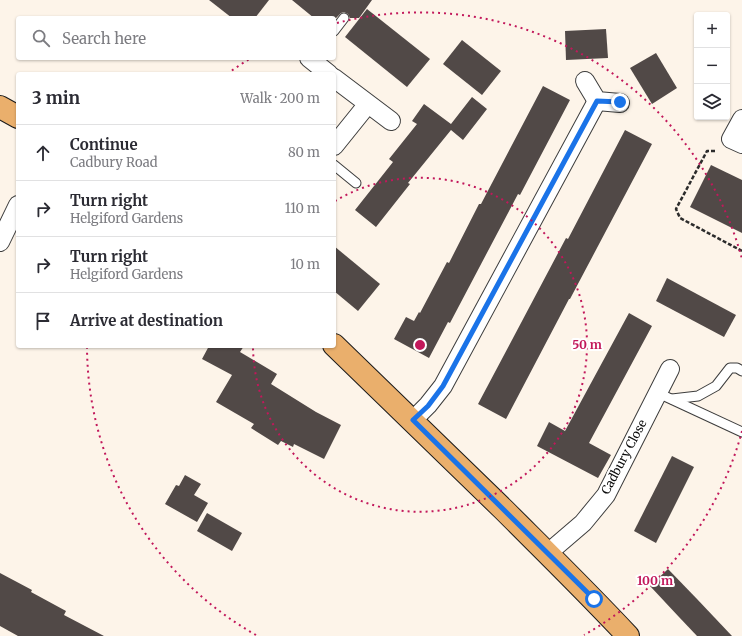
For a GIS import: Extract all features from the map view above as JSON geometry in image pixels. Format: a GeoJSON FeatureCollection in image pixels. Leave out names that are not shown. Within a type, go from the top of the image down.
{"type":"FeatureCollection","features":[{"type":"Feature","properties":{"kind":"main road"},"geometry":{"type":"LineString","coordinates":[[0,107],[16,116]]}},
{"type":"Feature","properties":{"kind":"main road"},"geometry":{"type":"LineString","coordinates":[[336,347],[413,420],[548,553],[628,636]]}},
{"type":"Feature","properties":{"kind":"main road"},"geometry":{"type":"LineString","coordinates":[[594,599],[644,636]]}},
{"type":"Feature","properties":{"kind":"street"},"geometry":{"type":"LineString","coordinates":[[312,60],[327,72]]}},
{"type":"Feature","properties":{"kind":"street"},"geometry":{"type":"LineString","coordinates":[[336,80],[391,121]]}},
{"type":"Feature","properties":{"kind":"street"},"geometry":{"type":"LineString","coordinates":[[585,81],[597,101]]}},
{"type":"Feature","properties":{"kind":"street"},"geometry":{"type":"LineString","coordinates":[[597,101],[620,102]]}},
{"type":"Feature","properties":{"kind":"street"},"geometry":{"type":"LineString","coordinates":[[413,420],[428,406],[443,386],[597,101]]}},
{"type":"Feature","properties":{"kind":"street"},"geometry":{"type":"LineString","coordinates":[[336,144],[368,105]]}},
{"type":"Feature","properties":{"kind":"street"},"geometry":{"type":"LineString","coordinates":[[733,145],[742,119]]}},
{"type":"Feature","properties":{"kind":"street"},"geometry":{"type":"LineString","coordinates":[[0,242],[16,209]]}},
{"type":"Feature","properties":{"kind":"street","name":"Cadbury Close"},"geometry":{"type":"LineString","coordinates":[[548,553],[583,523],[606,494],[664,396],[670,369]]}},
{"type":"Feature","properties":{"kind":"lane"},"geometry":{"type":"LineString","coordinates":[[336,28],[344,18]]}},
{"type":"Feature","properties":{"kind":"lane"},"geometry":{"type":"LineString","coordinates":[[336,167],[356,183]]}},
{"type":"Feature","properties":{"kind":"lane"},"geometry":{"type":"LineString","coordinates":[[664,396],[698,396],[716,386],[730,368],[737,368],[742,371]]}},
{"type":"Feature","properties":{"kind":"lane"},"geometry":{"type":"LineString","coordinates":[[664,396],[742,432]]}},
{"type":"Feature","properties":{"kind":"path"},"geometry":{"type":"LineString","coordinates":[[733,145],[707,151],[676,209],[680,218],[742,251]]}},
{"type":"Feature","properties":{"kind":"building"},"geometry":{"type":"Polygon","coordinates":[[[209,0],[269,0],[257,16],[229,16],[209,0]]]}},
{"type":"Feature","properties":{"kind":"building"},"geometry":{"type":"Polygon","coordinates":[[[292,0],[372,0],[359,18],[350,18],[348,14],[344,12],[336,18],[336,16],[312,16],[292,0]]]}},
{"type":"Feature","properties":{"kind":"building"},"geometry":{"type":"Polygon","coordinates":[[[367,9],[430,59],[407,87],[345,37],[367,9]]]}},
{"type":"Feature","properties":{"kind":"building"},"geometry":{"type":"Polygon","coordinates":[[[606,29],[608,58],[566,60],[565,31],[606,29]]]}},
{"type":"Feature","properties":{"kind":"building"},"geometry":{"type":"Polygon","coordinates":[[[462,40],[501,71],[482,95],[443,64],[462,40]]]}},
{"type":"Feature","properties":{"kind":"building"},"geometry":{"type":"Polygon","coordinates":[[[656,53],[677,88],[652,104],[630,68],[656,53]]]}},
{"type":"Feature","properties":{"kind":"building"},"geometry":{"type":"Polygon","coordinates":[[[543,86],[570,100],[520,195],[518,194],[450,323],[448,322],[429,358],[394,339],[406,317],[414,321],[419,312],[420,313],[447,262],[449,263],[479,204],[481,204],[543,86]]]}},
{"type":"Feature","properties":{"kind":"building"},"geometry":{"type":"Polygon","coordinates":[[[472,97],[487,109],[463,140],[451,130],[408,183],[410,184],[376,227],[355,210],[393,162],[389,159],[417,124],[412,121],[424,104],[451,124],[472,97]]]}},
{"type":"Feature","properties":{"kind":"building"},"geometry":{"type":"Polygon","coordinates":[[[625,130],[652,144],[506,419],[478,404],[566,238],[568,239],[625,130]]]}},
{"type":"Feature","properties":{"kind":"building"},"geometry":{"type":"Polygon","coordinates":[[[711,165],[742,180],[742,233],[690,207],[711,165]]]}},
{"type":"Feature","properties":{"kind":"building"},"geometry":{"type":"Polygon","coordinates":[[[336,248],[380,284],[358,311],[336,293],[336,248]]]}},
{"type":"Feature","properties":{"kind":"building"},"geometry":{"type":"Polygon","coordinates":[[[667,278],[736,315],[724,337],[656,301],[667,278]]]}},
{"type":"Feature","properties":{"kind":"building"},"geometry":{"type":"Polygon","coordinates":[[[629,313],[652,326],[589,443],[611,455],[598,478],[537,446],[549,422],[565,431],[629,313]]]}},
{"type":"Feature","properties":{"kind":"building"},"geometry":{"type":"Polygon","coordinates":[[[208,348],[243,348],[240,352],[277,374],[271,384],[316,412],[341,425],[324,459],[294,444],[293,447],[281,441],[278,445],[251,428],[254,424],[216,402],[232,375],[202,359],[208,348]]]}},
{"type":"Feature","properties":{"kind":"building"},"geometry":{"type":"Polygon","coordinates":[[[672,456],[694,467],[656,543],[634,531],[672,456]]]}},
{"type":"Feature","properties":{"kind":"building"},"geometry":{"type":"Polygon","coordinates":[[[185,475],[201,484],[194,495],[208,503],[197,522],[165,504],[176,485],[179,486],[185,475]]]}},
{"type":"Feature","properties":{"kind":"building"},"geometry":{"type":"Polygon","coordinates":[[[207,513],[242,533],[232,551],[197,531],[207,513]]]}},
{"type":"Feature","properties":{"kind":"building"},"geometry":{"type":"Polygon","coordinates":[[[668,569],[732,636],[697,636],[650,586],[668,569]]]}},
{"type":"Feature","properties":{"kind":"building"},"geometry":{"type":"Polygon","coordinates":[[[0,573],[32,590],[31,592],[66,611],[64,615],[104,636],[18,636],[0,626],[0,573]]]}},
{"type":"Feature","properties":{"kind":"route"},"geometry":{"type":"LineString","coordinates":[[594,599],[413,420],[428,406],[443,386],[597,101],[620,102]]}}]}
